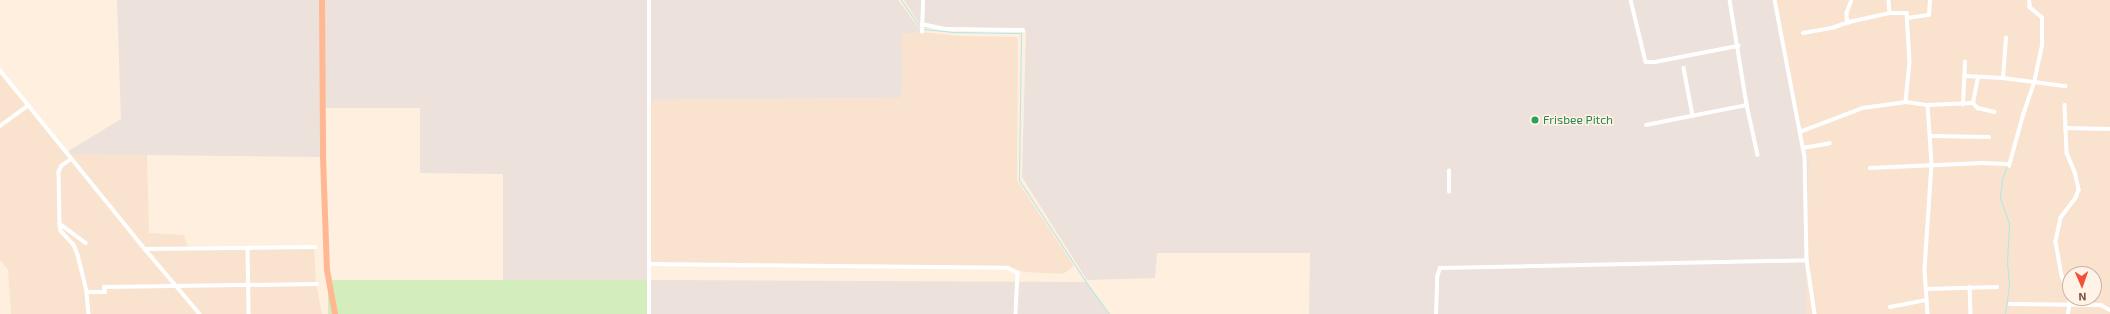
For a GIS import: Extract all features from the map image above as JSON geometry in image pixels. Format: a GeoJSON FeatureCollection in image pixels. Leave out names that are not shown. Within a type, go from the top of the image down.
{"type":"FeatureCollection","features":[{"type":"Feature","properties":{"kind":"highway"},"geometry":{"type":"LineString","coordinates":[[322,0],[323,157],[327,262],[329,289],[335,314]]}},
{"type":"Feature","properties":{"kind":"street"},"geometry":{"type":"LineString","coordinates":[[649,0],[649,314]]}},
{"type":"Feature","properties":{"kind":"street"},"geometry":{"type":"LineString","coordinates":[[922,32],[923,0]]}},
{"type":"Feature","properties":{"kind":"street"},"geometry":{"type":"LineString","coordinates":[[1631,0],[1646,62],[1655,62],[1738,46]]}},
{"type":"Feature","properties":{"kind":"street"},"geometry":{"type":"LineString","coordinates":[[1730,0],[1758,155]]}},
{"type":"Feature","properties":{"kind":"street"},"geometry":{"type":"LineString","coordinates":[[1775,0],[1803,148],[1807,178],[1807,260],[1815,314]]}},
{"type":"Feature","properties":{"kind":"street"},"geometry":{"type":"LineString","coordinates":[[1850,22],[1847,13],[1852,0]]}},
{"type":"Feature","properties":{"kind":"street"},"geometry":{"type":"LineString","coordinates":[[1889,0],[1890,13]]}},
{"type":"Feature","properties":{"kind":"street"},"geometry":{"type":"LineString","coordinates":[[1907,18],[1929,14],[1930,0]]}},
{"type":"Feature","properties":{"kind":"street"},"geometry":{"type":"LineString","coordinates":[[1870,168],[1932,164],[1982,163],[2008,165],[2033,83],[2042,45],[2044,25],[2042,18],[2030,8],[2029,0]]}},
{"type":"Feature","properties":{"kind":"street"},"geometry":{"type":"LineString","coordinates":[[1803,33],[1832,28],[1850,22],[1890,13],[1907,12],[1910,62],[1906,102]]}},
{"type":"Feature","properties":{"kind":"street"},"geometry":{"type":"LineString","coordinates":[[922,24],[944,29],[1023,30]]}},
{"type":"Feature","properties":{"kind":"street"},"geometry":{"type":"LineString","coordinates":[[2004,78],[2006,38]]}},
{"type":"Feature","properties":{"kind":"street"},"geometry":{"type":"LineString","coordinates":[[1963,105],[1966,76],[1965,62]]}},
{"type":"Feature","properties":{"kind":"street"},"geometry":{"type":"LineString","coordinates":[[1684,68],[1693,116]]}},
{"type":"Feature","properties":{"kind":"street"},"geometry":{"type":"LineString","coordinates":[[0,70],[145,249],[200,314]]}},
{"type":"Feature","properties":{"kind":"street"},"geometry":{"type":"LineString","coordinates":[[1966,76],[2004,78],[2065,86]]}},
{"type":"Feature","properties":{"kind":"street"},"geometry":{"type":"LineString","coordinates":[[1973,103],[1978,77]]}},
{"type":"Feature","properties":{"kind":"street"},"geometry":{"type":"LineString","coordinates":[[1800,132],[1864,108],[1906,102],[1928,105],[1963,105],[1973,103]]}},
{"type":"Feature","properties":{"kind":"street"},"geometry":{"type":"LineString","coordinates":[[1973,103],[1978,108],[1995,112]]}},
{"type":"Feature","properties":{"kind":"street"},"geometry":{"type":"LineString","coordinates":[[1646,125],[1748,105]]}},
{"type":"Feature","properties":{"kind":"street"},"geometry":{"type":"LineString","coordinates":[[1928,105],[1932,164],[1925,270],[1928,314]]}},
{"type":"Feature","properties":{"kind":"street"},"geometry":{"type":"LineString","coordinates":[[2062,276],[2056,242],[2061,218],[2076,198],[2079,190],[2075,172],[2067,153],[2065,105]]}},
{"type":"Feature","properties":{"kind":"street"},"geometry":{"type":"LineString","coordinates":[[0,126],[28,106]]}},
{"type":"Feature","properties":{"kind":"street"},"geometry":{"type":"LineString","coordinates":[[2065,128],[2110,129]]}},
{"type":"Feature","properties":{"kind":"street"},"geometry":{"type":"LineString","coordinates":[[1931,136],[1989,137]]}},
{"type":"Feature","properties":{"kind":"street"},"geometry":{"type":"LineString","coordinates":[[1803,148],[1830,143]]}},
{"type":"Feature","properties":{"kind":"street"},"geometry":{"type":"LineString","coordinates":[[72,159],[62,166],[59,172],[60,224],[61,231],[74,245],[78,255],[87,292],[89,314]]}},
{"type":"Feature","properties":{"kind":"street"},"geometry":{"type":"LineString","coordinates":[[1449,171],[1449,192]]}},
{"type":"Feature","properties":{"kind":"street"},"geometry":{"type":"LineString","coordinates":[[60,224],[86,243]]}},
{"type":"Feature","properties":{"kind":"street"},"geometry":{"type":"LineString","coordinates":[[145,249],[315,247]]}},
{"type":"Feature","properties":{"kind":"street"},"geometry":{"type":"LineString","coordinates":[[248,248],[249,314]]}},
{"type":"Feature","properties":{"kind":"street"},"geometry":{"type":"LineString","coordinates":[[1436,314],[1437,277],[1440,268],[1807,260]]}},
{"type":"Feature","properties":{"kind":"street"},"geometry":{"type":"LineString","coordinates":[[649,264],[1008,268],[1018,273],[1016,314]]}},
{"type":"Feature","properties":{"kind":"street"},"geometry":{"type":"LineString","coordinates":[[87,292],[105,292],[104,287],[317,284]]}},
{"type":"Feature","properties":{"kind":"street"},"geometry":{"type":"LineString","coordinates":[[1970,287],[1970,314]]}},
{"type":"Feature","properties":{"kind":"street"},"geometry":{"type":"LineString","coordinates":[[1926,289],[1997,287]]}},
{"type":"Feature","properties":{"kind":"street"},"geometry":{"type":"LineString","coordinates":[[1890,307],[1926,300]]}},
{"type":"Feature","properties":{"kind":"street"},"geometry":{"type":"LineString","coordinates":[[2010,304],[2062,305]]}},
{"type":"Feature","properties":{"kind":"shaded area"},"geometry":{"type":"Polygon","coordinates":[[[117,0],[898,0],[922,32],[902,34],[903,83],[900,98],[648,100],[649,280],[503,282],[503,174],[420,173],[420,108],[324,108],[323,157],[67,154],[70,150],[121,119],[117,0]]]}},
{"type":"Feature","properties":{"kind":"shaded area"},"geometry":{"type":"Polygon","coordinates":[[[904,0],[1774,0],[1809,162],[1806,314],[1309,314],[1310,253],[1157,253],[1155,278],[1087,280],[1022,177],[1026,31],[922,28],[904,0]]]}},
{"type":"Feature","properties":{"kind":"shaded area"},"geometry":{"type":"Polygon","coordinates":[[[1774,0],[2110,0],[2110,314],[1806,314],[1809,162],[1774,0]]]}},
{"type":"Feature","properties":{"kind":"shaded area"},"geometry":{"type":"Polygon","coordinates":[[[922,32],[961,36],[1016,37],[1018,39],[1017,180],[1074,266],[1063,274],[1024,272],[1010,267],[649,264],[648,100],[899,98],[903,83],[902,34],[922,32]]]}},
{"type":"Feature","properties":{"kind":"shaded area"},"geometry":{"type":"Polygon","coordinates":[[[0,74],[67,154],[147,154],[149,233],[184,235],[188,246],[314,247],[316,283],[322,314],[11,314],[8,270],[0,260],[0,74]]]}},
{"type":"Feature","properties":{"kind":"shaded area"},"geometry":{"type":"Polygon","coordinates":[[[649,280],[1086,282],[1109,314],[649,314],[649,280]]]}},
{"type":"Feature","properties":{"kind":"green space"},"geometry":{"type":"Polygon","coordinates":[[[328,280],[649,280],[649,314],[328,314],[328,280]]]}},
{"type":"Feature","properties":{"kind":"waterway"},"geometry":{"type":"LineString","coordinates":[[901,0],[921,29]]}},
{"type":"Feature","properties":{"kind":"waterway"},"geometry":{"type":"LineString","coordinates":[[2028,3],[2029,9]]}},
{"type":"Feature","properties":{"kind":"waterway"},"geometry":{"type":"LineString","coordinates":[[924,29],[951,32],[1021,33],[1019,180],[1086,282],[1109,314]]}},
{"type":"Feature","properties":{"kind":"waterway"},"geometry":{"type":"LineString","coordinates":[[2016,135],[2020,121]]}},
{"type":"Feature","properties":{"kind":"waterway"},"geometry":{"type":"LineString","coordinates":[[2005,314],[2009,285],[2007,263],[2009,223],[2000,198],[2002,179],[2007,165]]}},
{"type":"Feature","properties":{"kind":"place","name":"Frisbee Pitch"},"geometry":{"type":"Point","coordinates":[1535,120]}}]}
